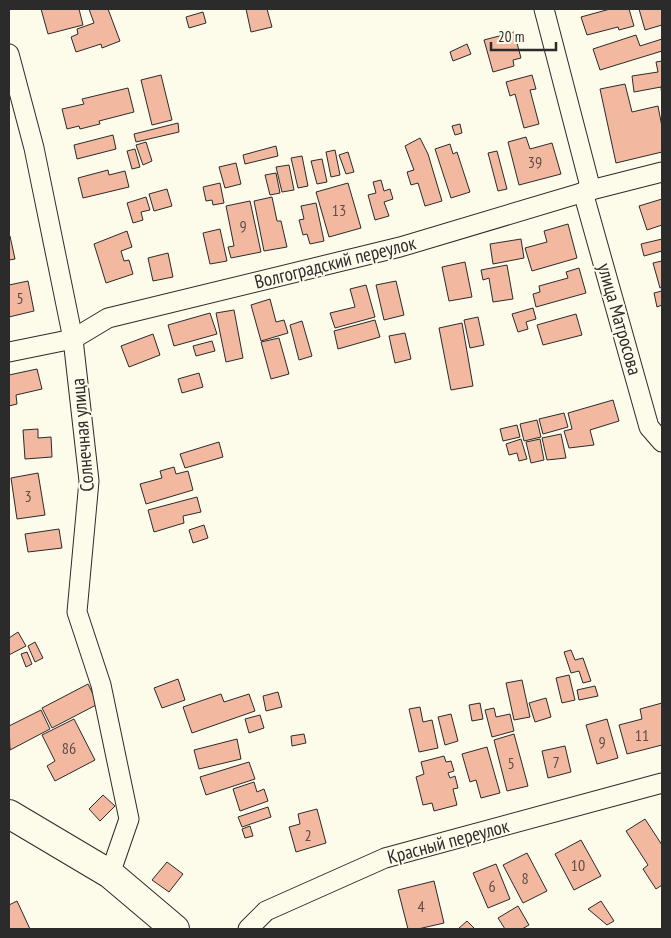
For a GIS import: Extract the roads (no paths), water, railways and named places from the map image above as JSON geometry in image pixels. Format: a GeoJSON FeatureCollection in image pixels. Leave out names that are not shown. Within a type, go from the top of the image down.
{"type":"FeatureCollection","features":[{"type":"Feature","properties":{"kind":"street","name":"улица Матросова"},"geometry":{"type":"LineString","coordinates":[[544,9],[587,191],[649,427],[662,442]]}},
{"type":"Feature","properties":{"kind":"street","name":"Солнечная улица"},"geometry":{"type":"LineString","coordinates":[[9,54],[34,148],[73,339],[89,481],[77,612],[101,685],[129,820],[110,874]]}},
{"type":"Feature","properties":{"kind":"street","name":"Волгоградский переулок"},"geometry":{"type":"LineString","coordinates":[[9,352],[73,339],[108,318],[400,247],[587,191],[662,172]]}},
{"type":"Feature","properties":{"kind":"street","name":"Красный переулок"},"geometry":{"type":"LineString","coordinates":[[248,929],[266,911],[385,858],[662,783]]}},
{"type":"Feature","properties":{"kind":"street"},"geometry":{"type":"LineString","coordinates":[[9,814],[110,874],[175,929]]}}]}
